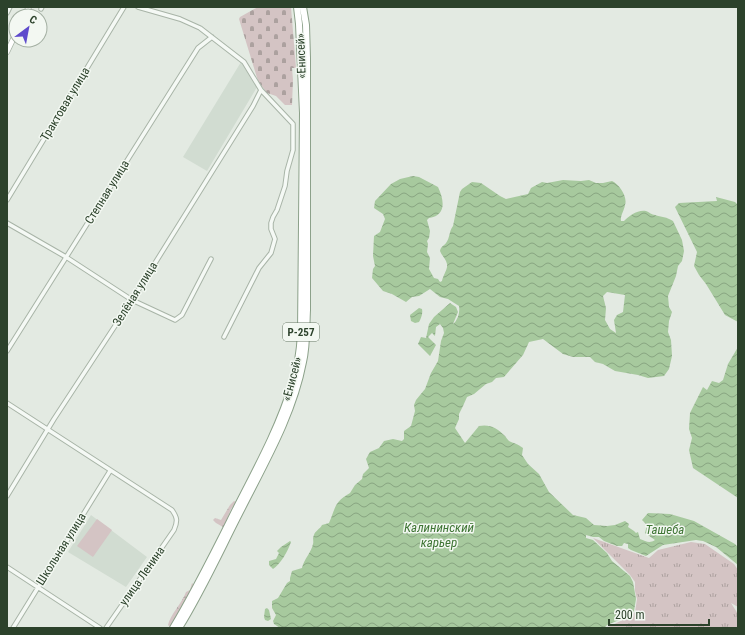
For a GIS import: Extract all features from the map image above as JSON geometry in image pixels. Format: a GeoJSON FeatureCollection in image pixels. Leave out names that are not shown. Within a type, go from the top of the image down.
{"type":"FeatureCollection","features":[{"type":"Feature","properties":{"kind":"highway","name":"«Енисей»"},"geometry":{"type":"LineString","coordinates":[[173,628],[196,587],[279,422],[294,381],[299,357],[301,334],[303,113],[297,7]]}},
{"type":"Feature","properties":{"kind":"highway","name":"«Енисей»"},"geometry":{"type":"LineString","coordinates":[[179,628],[213,566],[278,437],[298,387],[304,362],[307,310],[307,58],[306,25],[303,7]]}},
{"type":"Feature","properties":{"kind":"street"},"geometry":{"type":"LineString","coordinates":[[7,13],[10,7]]}},
{"type":"Feature","properties":{"kind":"street","name":"Трактовая улица"},"geometry":{"type":"LineString","coordinates":[[7,200],[124,7]]}},
{"type":"Feature","properties":{"kind":"street"},"geometry":{"type":"LineString","coordinates":[[138,7],[193,24],[212,37],[244,62],[261,90],[293,124],[293,150],[287,171],[285,186],[277,210],[270,223],[275,239],[271,253],[259,268],[224,336]]}},
{"type":"Feature","properties":{"kind":"street","name":"Степная улица"},"geometry":{"type":"LineString","coordinates":[[7,351],[198,48],[212,37]]}},
{"type":"Feature","properties":{"kind":"street","name":"Зелёная улица"},"geometry":{"type":"LineString","coordinates":[[7,496],[132,300],[253,106],[261,90]]}},
{"type":"Feature","properties":{"kind":"street"},"geometry":{"type":"LineString","coordinates":[[7,223],[66,257],[132,300],[175,320],[182,315],[212,259]]}},
{"type":"Feature","properties":{"kind":"street"},"geometry":{"type":"LineString","coordinates":[[7,403],[110,470]]}},
{"type":"Feature","properties":{"kind":"street","name":"улица Ленина"},"geometry":{"type":"LineString","coordinates":[[106,628],[174,530],[177,523],[176,515],[172,510],[110,470]]}},
{"type":"Feature","properties":{"kind":"street","name":"Школьная улица"},"geometry":{"type":"LineString","coordinates":[[12,628],[110,470]]}},
{"type":"Feature","properties":{"kind":"street"},"geometry":{"type":"LineString","coordinates":[[7,567],[100,628]]}},
{"type":"Feature","properties":{"kind":"shaded area"},"geometry":{"type":"Polygon","coordinates":[[[241,62],[257,87],[207,171],[183,157],[241,62]]]}},
{"type":"Feature","properties":{"kind":"shaded area"},"geometry":{"type":"Polygon","coordinates":[[[91,515],[147,557],[126,587],[68,552],[91,515]]]}},
{"type":"Feature","properties":{"kind":"green space"},"geometry":{"type":"Polygon","coordinates":[[[258,7],[291,7],[296,68],[292,68],[292,105],[285,105],[276,96],[267,93],[258,81],[239,19],[258,7]]]}},
{"type":"Feature","properties":{"kind":"green space"},"geometry":{"type":"Polygon","coordinates":[[[234,501],[236,502],[231,509],[224,526],[223,527],[216,523],[213,520],[215,518],[221,520],[234,501]]]}},
{"type":"Feature","properties":{"kind":"green space"},"geometry":{"type":"Polygon","coordinates":[[[97,519],[112,530],[93,557],[77,546],[97,519]]]}},
{"type":"Feature","properties":{"kind":"green space"},"geometry":{"type":"Polygon","coordinates":[[[593,538],[649,558],[658,550],[691,542],[705,544],[734,564],[738,570],[738,607],[731,603],[738,614],[738,628],[606,628],[631,616],[635,612],[637,599],[635,582],[630,575],[593,538]]]}},
{"type":"Feature","properties":{"kind":"green space"},"geometry":{"type":"Polygon","coordinates":[[[192,583],[194,585],[170,627],[168,625],[171,617],[186,592],[190,590],[192,583]]]}},
{"type":"Feature","properties":{"kind":"water","name":"Калининский карьер"},"geometry":{"type":"Polygon","coordinates":[[[413,176],[419,177],[438,187],[442,197],[443,202],[439,214],[427,220],[430,231],[427,241],[427,252],[430,258],[429,269],[434,278],[438,279],[440,282],[442,281],[447,264],[440,249],[447,241],[453,226],[460,192],[472,182],[481,183],[506,199],[528,194],[531,188],[542,182],[547,183],[563,180],[589,180],[596,183],[603,183],[612,181],[620,188],[626,202],[621,221],[624,221],[634,213],[646,211],[673,221],[682,240],[684,251],[682,261],[678,266],[676,276],[668,296],[669,307],[672,312],[668,332],[671,340],[672,356],[669,369],[664,376],[648,378],[615,371],[603,364],[595,362],[590,357],[573,357],[563,354],[543,339],[529,342],[523,355],[504,377],[496,378],[474,394],[467,397],[459,414],[459,419],[455,428],[465,443],[479,426],[490,426],[499,431],[509,441],[523,448],[522,455],[528,464],[539,474],[549,492],[573,515],[586,518],[594,525],[615,525],[625,521],[629,524],[628,527],[636,533],[638,532],[640,539],[649,542],[655,540],[645,533],[647,525],[642,520],[648,513],[670,514],[694,521],[738,547],[738,565],[716,547],[703,541],[696,540],[663,545],[646,556],[628,548],[628,544],[624,543],[622,546],[617,546],[604,541],[599,537],[586,535],[586,538],[593,540],[607,553],[612,561],[630,576],[633,582],[636,599],[634,611],[629,616],[607,625],[604,628],[280,628],[274,624],[273,621],[276,615],[272,608],[272,601],[278,598],[287,583],[290,581],[292,571],[302,568],[312,547],[315,532],[322,525],[329,523],[338,502],[350,493],[355,485],[362,479],[363,474],[369,468],[366,459],[370,452],[379,448],[384,441],[393,439],[402,441],[404,439],[404,431],[411,426],[416,400],[425,389],[431,373],[438,361],[441,341],[444,333],[443,328],[440,324],[436,327],[435,336],[432,333],[428,337],[436,345],[430,356],[418,344],[421,337],[426,338],[429,324],[434,317],[450,303],[456,307],[458,312],[453,324],[458,316],[459,306],[448,299],[440,297],[430,289],[419,296],[412,297],[406,302],[383,291],[372,278],[373,269],[375,266],[373,256],[374,236],[380,232],[385,219],[383,214],[374,208],[375,201],[391,184],[400,179],[413,176]],[[607,292],[603,296],[606,308],[605,320],[610,329],[616,333],[614,320],[617,315],[623,312],[625,295],[607,292]]]}},
{"type":"Feature","properties":{"kind":"water"},"geometry":{"type":"Polygon","coordinates":[[[716,197],[735,202],[738,205],[738,322],[725,315],[694,266],[697,252],[675,207],[679,203],[717,201],[716,197]]]}},
{"type":"Feature","properties":{"kind":"water"},"geometry":{"type":"Polygon","coordinates":[[[419,308],[422,309],[422,316],[419,322],[415,323],[411,321],[410,315],[419,308]]]}},
{"type":"Feature","properties":{"kind":"water"},"geometry":{"type":"Polygon","coordinates":[[[738,347],[738,498],[693,468],[689,450],[692,438],[689,429],[690,413],[703,387],[707,390],[712,381],[719,383],[723,380],[728,364],[738,347]]]}},
{"type":"Feature","properties":{"kind":"water"},"geometry":{"type":"Polygon","coordinates":[[[290,541],[290,546],[284,557],[273,569],[269,565],[269,561],[276,559],[279,553],[277,551],[290,541]]]}},
{"type":"Feature","properties":{"kind":"water"},"geometry":{"type":"Polygon","coordinates":[[[267,608],[271,619],[268,621],[265,620],[264,617],[265,609],[267,608]]]}},
{"type":"Feature","properties":{"kind":"water label","name":"Ташеба"},"geometry":{"type":"Point","coordinates":[665,529]}}]}
